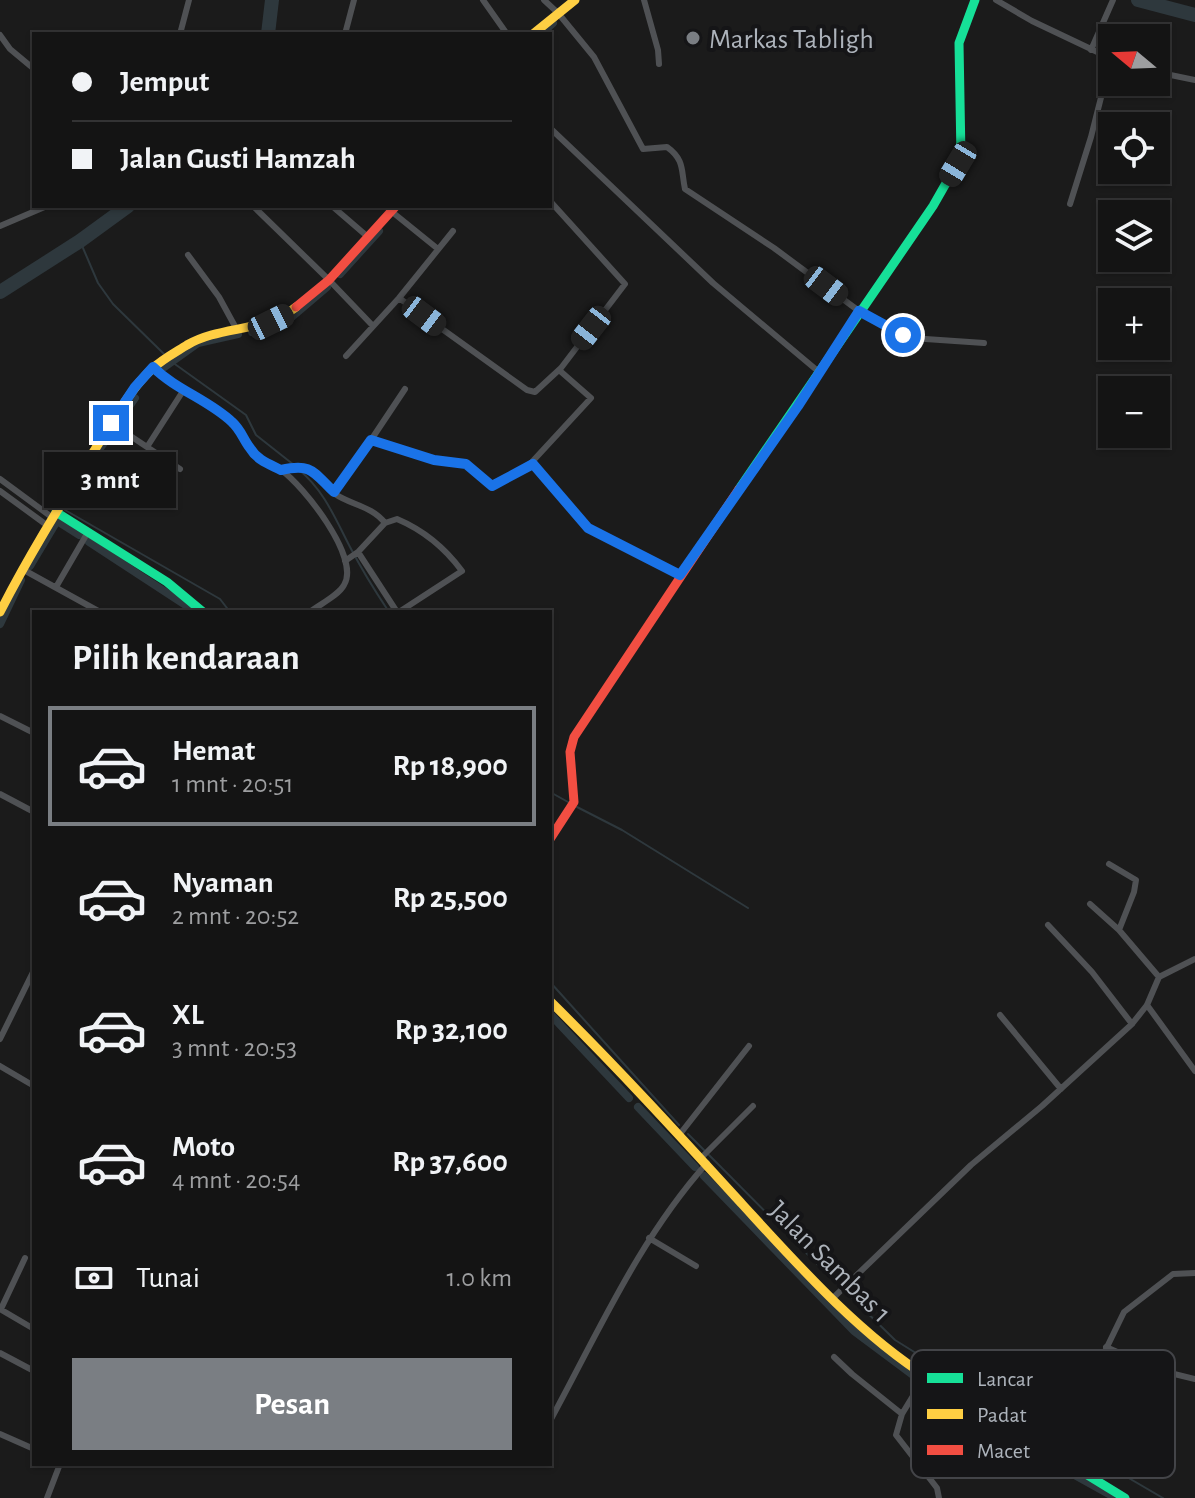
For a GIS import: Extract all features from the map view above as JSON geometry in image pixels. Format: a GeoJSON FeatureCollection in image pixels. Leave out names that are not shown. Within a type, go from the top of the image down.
{"type":"FeatureCollection","features":[{"type":"Feature","properties":{"kind":"street"},"geometry":{"type":"LineString","coordinates":[[181,32],[189,0]]}},
{"type":"Feature","properties":{"kind":"street"},"geometry":{"type":"LineString","coordinates":[[346,32],[354,0]]}},
{"type":"Feature","properties":{"kind":"street"},"geometry":{"type":"LineString","coordinates":[[483,0],[506,32]]}},
{"type":"Feature","properties":{"kind":"street"},"geometry":{"type":"LineString","coordinates":[[544,0],[594,57],[643,149],[671,149],[684,168],[685,189],[891,330],[911,338],[984,343]]}},
{"type":"Feature","properties":{"kind":"street"},"geometry":{"type":"LineString","coordinates":[[535,32],[575,0]]}},
{"type":"Feature","properties":{"kind":"street"},"geometry":{"type":"LineString","coordinates":[[644,0],[659,64]]}},
{"type":"Feature","properties":{"kind":"street"},"geometry":{"type":"LineString","coordinates":[[552,836],[573,805],[576,795],[570,752],[574,737],[680,575],[933,206],[961,157],[959,43],[975,0]]}},
{"type":"Feature","properties":{"kind":"street"},"geometry":{"type":"LineString","coordinates":[[1091,50],[1113,0]]}},
{"type":"Feature","properties":{"kind":"street"},"geometry":{"type":"LineString","coordinates":[[1001,3],[1098,53]]}},
{"type":"Feature","properties":{"kind":"street"},"geometry":{"type":"LineString","coordinates":[[0,35],[10,49],[32,67]]}},
{"type":"Feature","properties":{"kind":"street"},"geometry":{"type":"LineString","coordinates":[[1170,75],[1195,80]]}},
{"type":"Feature","properties":{"kind":"street"},"geometry":{"type":"LineString","coordinates":[[1070,204],[1101,96]]}},
{"type":"Feature","properties":{"kind":"street"},"geometry":{"type":"LineString","coordinates":[[552,133],[713,283],[819,372]]}},
{"type":"Feature","properties":{"kind":"street"},"geometry":{"type":"LineString","coordinates":[[399,298],[531,393],[540,389],[559,370],[625,284],[552,203]]}},
{"type":"Feature","properties":{"kind":"street"},"geometry":{"type":"LineString","coordinates":[[0,226],[42,208]]}},
{"type":"Feature","properties":{"kind":"street"},"geometry":{"type":"LineString","coordinates":[[255,208],[373,326]]}},
{"type":"Feature","properties":{"kind":"street"},"geometry":{"type":"LineString","coordinates":[[334,208],[368,237]]}},
{"type":"Feature","properties":{"kind":"street"},"geometry":{"type":"LineString","coordinates":[[0,612],[22,569],[111,423],[135,387],[155,365],[175,351],[204,338],[271,322],[289,313],[329,280],[393,208],[438,249]]}},
{"type":"Feature","properties":{"kind":"street"},"geometry":{"type":"LineString","coordinates":[[346,356],[399,298],[453,231]]}},
{"type":"Feature","properties":{"kind":"street"},"geometry":{"type":"LineString","coordinates":[[188,255],[219,297],[237,330]]}},
{"type":"Feature","properties":{"kind":"street"},"geometry":{"type":"LineString","coordinates":[[155,365],[183,391],[231,420],[257,457],[284,469],[322,515],[346,560],[345,584],[312,610]]}},
{"type":"Feature","properties":{"kind":"street"},"geometry":{"type":"LineString","coordinates":[[371,440],[434,460],[466,464],[492,486],[531,463],[591,398],[559,370]]}},
{"type":"Feature","properties":{"kind":"street"},"geometry":{"type":"LineString","coordinates":[[334,492],[405,389]]}},
{"type":"Feature","properties":{"kind":"street"},"geometry":{"type":"LineString","coordinates":[[147,447],[183,391]]}},
{"type":"Feature","properties":{"kind":"street"},"geometry":{"type":"LineString","coordinates":[[111,423],[180,469]]}},
{"type":"Feature","properties":{"kind":"street"},"geometry":{"type":"LineString","coordinates":[[531,463],[588,528],[680,575]]}},
{"type":"Feature","properties":{"kind":"street"},"geometry":{"type":"LineString","coordinates":[[284,469],[298,465],[308,469],[334,492],[366,507],[385,523]]}},
{"type":"Feature","properties":{"kind":"street"},"geometry":{"type":"LineString","coordinates":[[0,479],[53,519]]}},
{"type":"Feature","properties":{"kind":"street"},"geometry":{"type":"LineString","coordinates":[[0,491],[53,519],[88,532],[167,582],[201,610]]}},
{"type":"Feature","properties":{"kind":"street"},"geometry":{"type":"LineString","coordinates":[[346,560],[385,523],[397,519],[445,550],[462,571],[401,610]]}},
{"type":"Feature","properties":{"kind":"street"},"geometry":{"type":"LineString","coordinates":[[56,587],[88,532]]}},
{"type":"Feature","properties":{"kind":"street"},"geometry":{"type":"LineString","coordinates":[[356,553],[397,610]]}},
{"type":"Feature","properties":{"kind":"street"},"geometry":{"type":"LineString","coordinates":[[22,569],[96,610]]}},
{"type":"Feature","properties":{"kind":"street"},"geometry":{"type":"LineString","coordinates":[[0,716],[32,732]]}},
{"type":"Feature","properties":{"kind":"street"},"geometry":{"type":"LineString","coordinates":[[0,794],[32,811]]}},
{"type":"Feature","properties":{"kind":"street"},"geometry":{"type":"LineString","coordinates":[[1109,864],[1136,880],[1119,930]]}},
{"type":"Feature","properties":{"kind":"street"},"geometry":{"type":"LineString","coordinates":[[1090,904],[1119,930],[1159,977]]}},
{"type":"Feature","properties":{"kind":"street"},"geometry":{"type":"LineString","coordinates":[[1048,925],[1092,972],[1132,1024]]}},
{"type":"Feature","properties":{"kind":"street"},"geometry":{"type":"LineString","coordinates":[[833,1298],[971,1165],[1132,1024],[1147,1005],[1159,977],[1195,959]]}},
{"type":"Feature","properties":{"kind":"street"},"geometry":{"type":"LineString","coordinates":[[0,1039],[32,974]]}},
{"type":"Feature","properties":{"kind":"street","name":"Jalan Sambas 1"},"geometry":{"type":"LineString","coordinates":[[552,1003],[680,1134],[789,1255],[890,1352],[911,1366]]}},
{"type":"Feature","properties":{"kind":"street"},"geometry":{"type":"LineString","coordinates":[[1147,1005],[1195,1071]]}},
{"type":"Feature","properties":{"kind":"street"},"geometry":{"type":"LineString","coordinates":[[1000,1015],[1061,1089]]}},
{"type":"Feature","properties":{"kind":"street"},"geometry":{"type":"LineString","coordinates":[[680,1134],[749,1046]]}},
{"type":"Feature","properties":{"kind":"street"},"geometry":{"type":"LineString","coordinates":[[0,1066],[32,1085]]}},
{"type":"Feature","properties":{"kind":"street"},"geometry":{"type":"LineString","coordinates":[[552,1417],[649,1238],[703,1159],[753,1106]]}},
{"type":"Feature","properties":{"kind":"street"},"geometry":{"type":"LineString","coordinates":[[649,1238],[696,1266]]}},
{"type":"Feature","properties":{"kind":"street"},"geometry":{"type":"LineString","coordinates":[[25,1258],[0,1309],[32,1328]]}},
{"type":"Feature","properties":{"kind":"street"},"geometry":{"type":"LineString","coordinates":[[1105,1350],[1128,1306],[1173,1274],[1195,1273]]}},
{"type":"Feature","properties":{"kind":"street"},"geometry":{"type":"LineString","coordinates":[[1106,1347],[1113,1350]]}},
{"type":"Feature","properties":{"kind":"street"},"geometry":{"type":"LineString","coordinates":[[0,1353],[32,1370]]}},
{"type":"Feature","properties":{"kind":"street"},"geometry":{"type":"LineString","coordinates":[[834,1357],[902,1414]]}},
{"type":"Feature","properties":{"kind":"street"},"geometry":{"type":"LineString","coordinates":[[1175,1374],[1195,1379]]}},
{"type":"Feature","properties":{"kind":"street"},"geometry":{"type":"LineString","coordinates":[[911,1399],[896,1430],[896,1438],[911,1456]]}},
{"type":"Feature","properties":{"kind":"street"},"geometry":{"type":"LineString","coordinates":[[0,1434],[32,1448]]}},
{"type":"Feature","properties":{"kind":"street"},"geometry":{"type":"LineString","coordinates":[[47,1498],[59,1466]]}},
{"type":"Feature","properties":{"kind":"street"},"geometry":{"type":"LineString","coordinates":[[929,1478],[937,1488],[939,1498]]}},
{"type":"Feature","properties":{"kind":"street","name":"Jalan Sambas 1"},"geometry":{"type":"LineString","coordinates":[[1093,1478],[1125,1498]]}},
{"type":"Feature","properties":{"kind":"waterway"},"geometry":{"type":"LineString","coordinates":[[268,32],[272,0]]}},
{"type":"Feature","properties":{"kind":"waterway"},"geometry":{"type":"LineString","coordinates":[[1138,0],[1195,15]]}},
{"type":"Feature","properties":{"kind":"waterway"},"geometry":{"type":"LineString","coordinates":[[543,32],[553,23]]}},
{"type":"Feature","properties":{"kind":"waterway"},"geometry":{"type":"LineString","coordinates":[[0,292],[125,208]]}},
{"type":"Feature","properties":{"kind":"waterway"},"geometry":{"type":"LineString","coordinates":[[340,274],[379,231]]}},
{"type":"Feature","properties":{"kind":"waterway"},"geometry":{"type":"LineString","coordinates":[[80,241],[98,283],[113,304],[164,354]]}},
{"type":"Feature","properties":{"kind":"waterway"},"geometry":{"type":"LineString","coordinates":[[252,332],[280,327],[327,287]]}},
{"type":"Feature","properties":{"kind":"waterway"},"geometry":{"type":"LineString","coordinates":[[163,368],[198,343],[238,334]]}},
{"type":"Feature","properties":{"kind":"waterway"},"geometry":{"type":"LineString","coordinates":[[172,362],[246,415],[256,435],[294,465]]}},
{"type":"Feature","properties":{"kind":"waterway"},"geometry":{"type":"LineString","coordinates":[[119,421],[135,398]]}},
{"type":"Feature","properties":{"kind":"waterway"},"geometry":{"type":"LineString","coordinates":[[101,447],[112,432]]}},
{"type":"Feature","properties":{"kind":"waterway"},"geometry":{"type":"LineString","coordinates":[[298,469],[328,505],[388,610]]}},
{"type":"Feature","properties":{"kind":"waterway"},"geometry":{"type":"LineString","coordinates":[[65,510],[220,599],[228,610]]}},
{"type":"Feature","properties":{"kind":"waterway"},"geometry":{"type":"LineString","coordinates":[[30,566],[57,521],[79,535]]}},
{"type":"Feature","properties":{"kind":"waterway"},"geometry":{"type":"LineString","coordinates":[[89,542],[193,610]]}},
{"type":"Feature","properties":{"kind":"waterway"},"geometry":{"type":"LineString","coordinates":[[0,624],[21,580]]}},
{"type":"Feature","properties":{"kind":"waterway"},"geometry":{"type":"LineString","coordinates":[[552,793],[568,802]]}},
{"type":"Feature","properties":{"kind":"waterway"},"geometry":{"type":"LineString","coordinates":[[577,807],[622,830],[748,908]]}},
{"type":"Feature","properties":{"kind":"waterway"},"geometry":{"type":"LineString","coordinates":[[552,984],[679,1125]]}},
{"type":"Feature","properties":{"kind":"waterway"},"geometry":{"type":"LineString","coordinates":[[552,1016],[629,1098]]}},
{"type":"Feature","properties":{"kind":"waterway"},"geometry":{"type":"LineString","coordinates":[[638,1107],[695,1167]]}},
{"type":"Feature","properties":{"kind":"waterway"},"geometry":{"type":"LineString","coordinates":[[688,1134],[704,1150]]}},
{"type":"Feature","properties":{"kind":"waterway"},"geometry":{"type":"LineString","coordinates":[[708,1154],[838,1285]]}},
{"type":"Feature","properties":{"kind":"waterway"},"geometry":{"type":"LineString","coordinates":[[704,1176],[854,1331],[911,1374]]}},
{"type":"Feature","properties":{"kind":"waterway"},"geometry":{"type":"LineString","coordinates":[[847,1293],[895,1340],[911,1350]]}},
{"type":"Feature","properties":{"kind":"waterway"},"geometry":{"type":"LineString","coordinates":[[1080,1478],[1116,1498]]}},
{"type":"Feature","properties":{"kind":"waterway"},"geometry":{"type":"LineString","coordinates":[[1129,1478],[1163,1498]]}},
{"type":"Feature","properties":{"kind":"traffic: fast"},"geometry":{"type":"LineString","coordinates":[[739,489],[933,206],[961,157],[959,43],[975,0]]}},
{"type":"Feature","properties":{"kind":"traffic: fast"},"geometry":{"type":"LineString","coordinates":[[56,512],[167,582],[201,610]]}},
{"type":"Feature","properties":{"kind":"traffic: fast"},"geometry":{"type":"LineString","coordinates":[[1092,1478],[1125,1498]]}},
{"type":"Feature","properties":{"kind":"traffic: slow"},"geometry":{"type":"LineString","coordinates":[[535,32],[575,0]]}},
{"type":"Feature","properties":{"kind":"traffic: slow"},"geometry":{"type":"LineString","coordinates":[[0,612],[32,553],[118,412],[144,377],[164,359],[200,339],[270,321],[296,307]]}},
{"type":"Feature","properties":{"kind":"traffic: slow"},"geometry":{"type":"LineString","coordinates":[[552,1003],[830,1297],[911,1366]]}},
{"type":"Feature","properties":{"kind":"traffic: jam"},"geometry":{"type":"LineString","coordinates":[[296,307],[329,280],[394,208]]}},
{"type":"Feature","properties":{"kind":"traffic: jam"},"geometry":{"type":"LineString","coordinates":[[552,836],[574,802],[570,752],[574,737],[739,489]]}},
{"type":"Feature","properties":{"kind":"place","name":"Markas Tabligh"},"geometry":{"type":"Point","coordinates":[693,38]}},
{"type":"Feature","properties":{"kind":"route"},"geometry":{"type":"LineString","coordinates":[[111,423],[153,367],[183,391],[231,420],[253,453],[262,460],[281,470],[298,465],[308,469],[334,492],[371,440],[434,460],[466,464],[492,486],[533,464],[588,528],[680,575],[798,406],[859,311],[903,335]]}}]}
